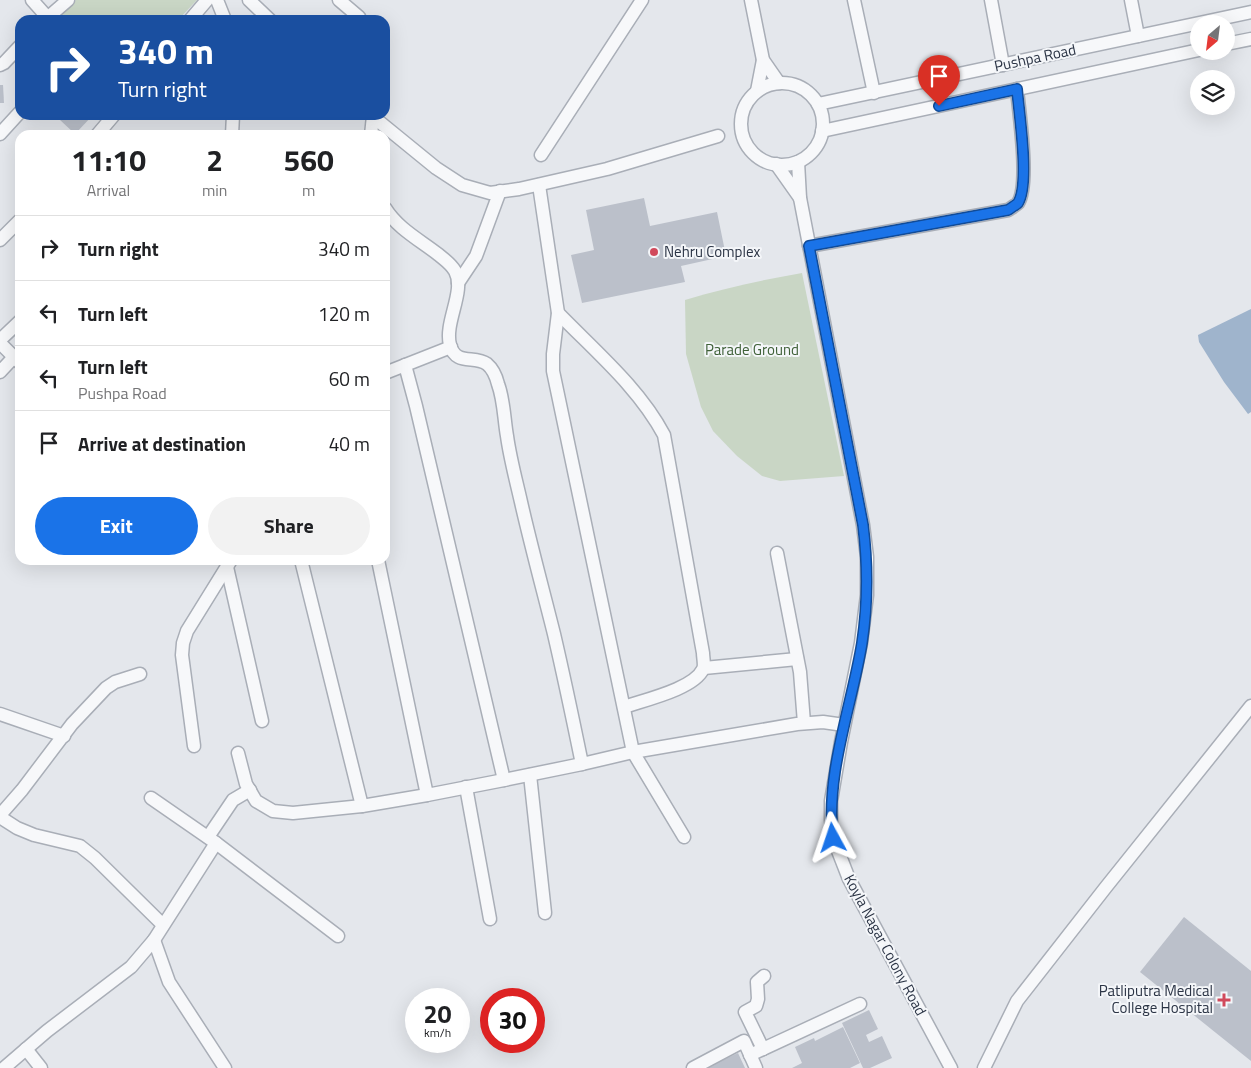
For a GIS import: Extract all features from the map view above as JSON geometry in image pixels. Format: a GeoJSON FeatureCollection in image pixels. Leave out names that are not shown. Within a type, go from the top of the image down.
{"type":"FeatureCollection","features":[{"type":"Feature","properties":{"kind":"street"},"geometry":{"type":"LineString","coordinates":[[32,0],[43,15]]}},
{"type":"Feature","properties":{"kind":"street"},"geometry":{"type":"LineString","coordinates":[[51,15],[68,0]]}},
{"type":"Feature","properties":{"kind":"street"},"geometry":{"type":"LineString","coordinates":[[194,15],[207,0]]}},
{"type":"Feature","properties":{"kind":"street"},"geometry":{"type":"LineString","coordinates":[[217,0],[223,15]]}},
{"type":"Feature","properties":{"kind":"street"},"geometry":{"type":"LineString","coordinates":[[249,0],[265,15]]}},
{"type":"Feature","properties":{"kind":"street"},"geometry":{"type":"LineString","coordinates":[[339,0],[357,15]]}},
{"type":"Feature","properties":{"kind":"street"},"geometry":{"type":"LineString","coordinates":[[541,155],[642,0]]}},
{"type":"Feature","properties":{"kind":"street"},"geometry":{"type":"LineString","coordinates":[[751,0],[763,60],[757,91]]}},
{"type":"Feature","properties":{"kind":"street"},"geometry":{"type":"LineString","coordinates":[[854,0],[874,92]]}},
{"type":"Feature","properties":{"kind":"street"},"geometry":{"type":"LineString","coordinates":[[991,0],[1003,65]]}},
{"type":"Feature","properties":{"kind":"street"},"geometry":{"type":"LineString","coordinates":[[1131,0],[1138,36]]}},
{"type":"Feature","properties":{"kind":"street","name":"Pushpa Road"},"geometry":{"type":"LineString","coordinates":[[818,104],[1251,12]]}},
{"type":"Feature","properties":{"kind":"street"},"geometry":{"type":"LineString","coordinates":[[1235,42],[1251,39]]}},
{"type":"Feature","properties":{"kind":"street"},"geometry":{"type":"LineString","coordinates":[[0,66],[15,51]]}},
{"type":"Feature","properties":{"kind":"street","name":"Pushpa Road"},"geometry":{"type":"LineString","coordinates":[[822,131],[1190,52]]}},
{"type":"Feature","properties":{"kind":"street"},"geometry":{"type":"LineString","coordinates":[[763,60],[779,82]]}},
{"type":"Feature","properties":{"kind":"street"},"geometry":{"type":"LineString","coordinates":[[779,82],[802,88],[811,95],[818,104],[823,117],[822,131],[818,144],[810,154],[798,162],[776,164],[764,161],[747,146],[741,130],[743,109],[757,91],[779,82]]}},
{"type":"Feature","properties":{"kind":"street"},"geometry":{"type":"LineString","coordinates":[[809,246],[1008,210],[1017,204],[1022,192],[1024,174],[1017,89]]}},
{"type":"Feature","properties":{"kind":"street"},"geometry":{"type":"LineString","coordinates":[[0,134],[15,118]]}},
{"type":"Feature","properties":{"kind":"street"},"geometry":{"type":"LineString","coordinates":[[101,130],[110,120]]}},
{"type":"Feature","properties":{"kind":"street"},"geometry":{"type":"LineString","coordinates":[[377,120],[389,130]]}},
{"type":"Feature","properties":{"kind":"street"},"geometry":{"type":"LineString","coordinates":[[390,131],[436,168],[462,185],[490,193],[539,185],[607,169],[718,136]]}},
{"type":"Feature","properties":{"kind":"street","name":"Koyla Nagar Colony Road"},"geometry":{"type":"LineString","coordinates":[[798,162],[800,198],[861,516],[867,557],[867,595],[862,643],[844,725],[831,801],[830,820],[833,838],[849,879],[950,1068]]}},
{"type":"Feature","properties":{"kind":"street"},"geometry":{"type":"LineString","coordinates":[[776,164],[800,198]]}},
{"type":"Feature","properties":{"kind":"street"},"geometry":{"type":"LineString","coordinates":[[539,185],[558,313],[553,371],[633,752],[684,837]]}},
{"type":"Feature","properties":{"kind":"street"},"geometry":{"type":"LineString","coordinates":[[500,192],[476,256],[458,283],[449,326],[451,347],[453,353],[460,358],[481,361],[488,365],[494,372],[499,386],[513,466],[554,636],[582,764]]}},
{"type":"Feature","properties":{"kind":"street"},"geometry":{"type":"LineString","coordinates":[[390,216],[404,230],[428,246],[451,265],[456,273],[458,283]]}},
{"type":"Feature","properties":{"kind":"street"},"geometry":{"type":"LineString","coordinates":[[0,240],[15,225]]}},
{"type":"Feature","properties":{"kind":"street"},"geometry":{"type":"LineString","coordinates":[[558,313],[641,398],[664,435],[703,653],[704,668],[696,678],[682,687],[624,707]]}},
{"type":"Feature","properties":{"kind":"street"},"geometry":{"type":"LineString","coordinates":[[15,327],[0,342],[15,358]]}},
{"type":"Feature","properties":{"kind":"street"},"geometry":{"type":"LineString","coordinates":[[390,371],[451,347]]}},
{"type":"Feature","properties":{"kind":"street"},"geometry":{"type":"LineString","coordinates":[[0,372],[15,361]]}},
{"type":"Feature","properties":{"kind":"street"},"geometry":{"type":"LineString","coordinates":[[405,365],[504,780]]}},
{"type":"Feature","properties":{"kind":"street"},"geometry":{"type":"LineString","coordinates":[[777,553],[802,689],[804,723]]}},
{"type":"Feature","properties":{"kind":"street"},"geometry":{"type":"LineString","coordinates":[[194,746],[182,655],[183,643],[187,631],[228,565]]}},
{"type":"Feature","properties":{"kind":"street"},"geometry":{"type":"LineString","coordinates":[[229,565],[262,721]]}},
{"type":"Feature","properties":{"kind":"street"},"geometry":{"type":"LineString","coordinates":[[303,565],[362,806]]}},
{"type":"Feature","properties":{"kind":"street"},"geometry":{"type":"LineString","coordinates":[[379,565],[427,795]]}},
{"type":"Feature","properties":{"kind":"street"},"geometry":{"type":"LineString","coordinates":[[704,668],[797,659]]}},
{"type":"Feature","properties":{"kind":"street"},"geometry":{"type":"LineString","coordinates":[[140,674],[115,682],[106,688],[64,736],[0,816],[17,828],[34,835],[80,846],[95,858],[163,926]]}},
{"type":"Feature","properties":{"kind":"street"},"geometry":{"type":"LineString","coordinates":[[984,1068],[1017,1002],[1106,887],[1251,706]]}},
{"type":"Feature","properties":{"kind":"street"},"geometry":{"type":"LineString","coordinates":[[0,714],[64,736]]}},
{"type":"Feature","properties":{"kind":"street"},"geometry":{"type":"LineString","coordinates":[[238,754],[246,784],[256,801],[273,812],[292,813],[362,806],[427,795],[633,752],[804,723],[823,722],[844,725]]}},
{"type":"Feature","properties":{"kind":"street"},"geometry":{"type":"LineString","coordinates":[[530,774],[545,913]]}},
{"type":"Feature","properties":{"kind":"street"},"geometry":{"type":"LineString","coordinates":[[466,787],[490,919]]}},
{"type":"Feature","properties":{"kind":"street"},"geometry":{"type":"LineString","coordinates":[[4,1068],[46,1031],[131,967],[154,940],[163,926],[233,800],[250,790]]}},
{"type":"Feature","properties":{"kind":"street"},"geometry":{"type":"LineString","coordinates":[[151,798],[212,840],[338,936]]}},
{"type":"Feature","properties":{"kind":"street"},"geometry":{"type":"LineString","coordinates":[[154,940],[169,982],[225,1068]]}},
{"type":"Feature","properties":{"kind":"street"},"geometry":{"type":"LineString","coordinates":[[762,1049],[745,1012],[756,1006],[758,999],[757,982],[764,976]]}},
{"type":"Feature","properties":{"kind":"street"},"geometry":{"type":"LineString","coordinates":[[750,1055],[860,1004]]}},
{"type":"Feature","properties":{"kind":"street"},"geometry":{"type":"LineString","coordinates":[[693,1068],[744,1041],[756,1068]]}},
{"type":"Feature","properties":{"kind":"street"},"geometry":{"type":"LineString","coordinates":[[26,1049],[41,1068]]}},
{"type":"Feature","properties":{"kind":"green space"},"geometry":{"type":"Polygon","coordinates":[[[76,0],[197,0],[183,15],[60,15],[76,0]]]}},
{"type":"Feature","properties":{"kind":"green space","name":"Parade Ground"},"geometry":{"type":"Polygon","coordinates":[[[802,273],[844,476],[780,481],[762,476],[737,456],[713,431],[701,407],[686,354],[685,300],[743,285],[802,273]]]}},
{"type":"Feature","properties":{"kind":"water"},"geometry":{"type":"Polygon","coordinates":[[[1251,309],[1251,412],[1248,414],[1224,382],[1199,342],[1198,335],[1251,309]]]}},
{"type":"Feature","properties":{"kind":"building"},"geometry":{"type":"Polygon","coordinates":[[[0,85],[3,85],[4,103],[0,103],[0,85]]]}},
{"type":"Feature","properties":{"kind":"building"},"geometry":{"type":"Polygon","coordinates":[[[60,120],[88,120],[79,130],[71,130],[60,120]]]}},
{"type":"Feature","properties":{"kind":"building","name":"Nehru Complex"},"geometry":{"type":"Polygon","coordinates":[[[644,198],[650,226],[717,212],[726,256],[681,266],[685,282],[582,303],[571,255],[594,250],[586,210],[644,198]]]}},
{"type":"Feature","properties":{"kind":"building"},"geometry":{"type":"Polygon","coordinates":[[[1184,917],[1251,971],[1251,1061],[1140,972],[1184,917]]]}},
{"type":"Feature","properties":{"kind":"building"},"geometry":{"type":"Polygon","coordinates":[[[869,1010],[878,1029],[866,1035],[869,1042],[882,1036],[892,1058],[870,1068],[863,1068],[842,1023],[869,1010]]]}},
{"type":"Feature","properties":{"kind":"building"},"geometry":{"type":"Polygon","coordinates":[[[843,1027],[860,1063],[850,1068],[792,1068],[802,1063],[795,1047],[814,1038],[815,1041],[843,1027]]]}},
{"type":"Feature","properties":{"kind":"building"},"geometry":{"type":"Polygon","coordinates":[[[738,1053],[745,1068],[706,1068],[738,1053]]]}},
{"type":"Feature","properties":{"kind":"place","name":"Nehru Complex"},"geometry":{"type":"Point","coordinates":[654,252]}},
{"type":"Feature","properties":{"kind":"place","name":"Patliputra Medical College Hospital"},"geometry":{"type":"Point","coordinates":[1224,1000]}},
{"type":"Feature","properties":{"kind":"route"},"geometry":{"type":"LineString","coordinates":[[833,838],[830,820],[831,801],[841,742],[862,643],[867,595],[867,557],[863,525],[809,246],[1008,210],[1017,204],[1022,192],[1024,174],[1017,89],[939,106]]}}]}
